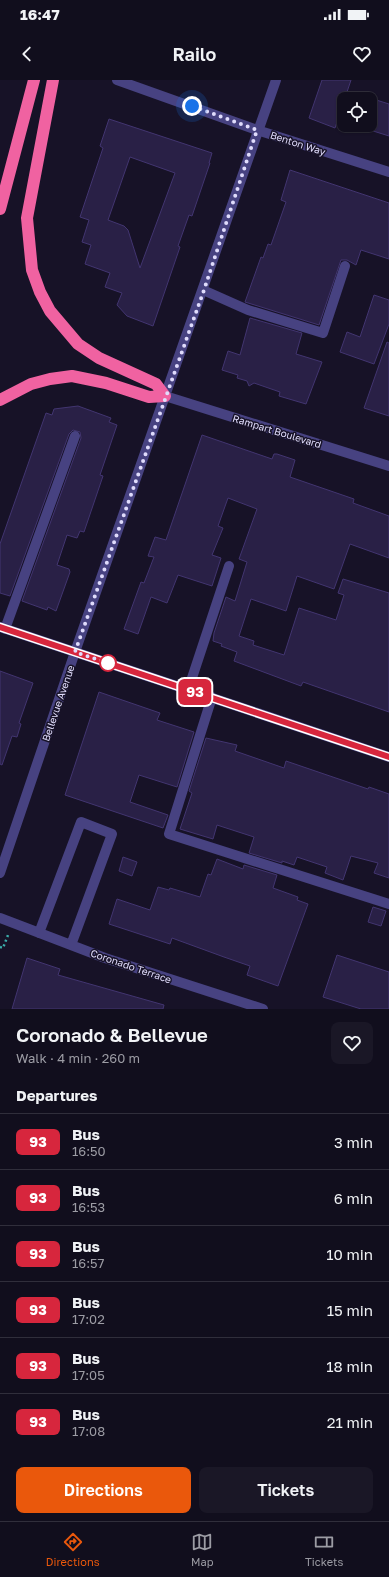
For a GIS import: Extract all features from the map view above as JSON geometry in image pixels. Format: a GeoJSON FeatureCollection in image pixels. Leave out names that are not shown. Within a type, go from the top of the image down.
{"type":"FeatureCollection","features":[{"type":"Feature","properties":{"kind":"highway"},"geometry":{"type":"LineString","coordinates":[[0,209],[34,80]]}},
{"type":"Feature","properties":{"kind":"highway"},"geometry":{"type":"LineString","coordinates":[[53,80],[27,218],[32,270],[40,292],[50,311],[78,344],[99,358],[156,384],[165,396]]}},
{"type":"Feature","properties":{"kind":"highway"},"geometry":{"type":"LineString","coordinates":[[0,400],[31,384],[50,379],[72,376],[106,383],[149,396],[165,396]]}},
{"type":"Feature","properties":{"kind":"street","name":"Benton Way"},"geometry":{"type":"LineString","coordinates":[[117,80],[257,130],[389,172]]}},
{"type":"Feature","properties":{"kind":"street","name":"Bellevue Avenue"},"geometry":{"type":"LineString","coordinates":[[0,873],[75,652],[204,290],[257,130],[276,80]]}},
{"type":"Feature","properties":{"kind":"street"},"geometry":{"type":"LineString","coordinates":[[204,290],[248,310],[323,334],[345,266]]}},
{"type":"Feature","properties":{"kind":"street","name":"Rampart Boulevard"},"geometry":{"type":"LineString","coordinates":[[165,396],[389,466]]}},
{"type":"Feature","properties":{"kind":"street"},"geometry":{"type":"LineString","coordinates":[[75,436],[2,628],[389,757]]}},
{"type":"Feature","properties":{"kind":"street"},"geometry":{"type":"LineString","coordinates":[[188,690],[229,566]]}},
{"type":"Feature","properties":{"kind":"street"},"geometry":{"type":"LineString","coordinates":[[212,697],[169,834],[389,904]]}},
{"type":"Feature","properties":{"kind":"street"},"geometry":{"type":"LineString","coordinates":[[39,933],[81,822],[112,834],[71,945]]}},
{"type":"Feature","properties":{"kind":"street","name":"Coronado Terrace"},"geometry":{"type":"LineString","coordinates":[[0,918],[105,958],[263,1009]]}},
{"type":"Feature","properties":{"kind":"path"},"geometry":{"type":"LineString","coordinates":[[0,948],[3,948],[8,935]]}},
{"type":"Feature","properties":{"kind":"building"},"geometry":{"type":"Polygon","coordinates":[[[322,80],[351,80],[347,92],[337,92],[337,122],[335,128],[309,118],[322,80]]]}},
{"type":"Feature","properties":{"kind":"building"},"geometry":{"type":"Polygon","coordinates":[[[377,100],[389,104],[389,136],[376,132],[377,100]]]}},
{"type":"Feature","properties":{"kind":"building"},"geometry":{"type":"Polygon","coordinates":[[[109,119],[212,153],[192,216],[189,215],[178,246],[180,247],[153,326],[127,316],[117,305],[122,293],[105,287],[110,273],[85,264],[91,245],[82,242],[89,220],[80,217],[103,148],[100,146],[109,119]],[[130,157],[108,220],[124,226],[128,230],[140,268],[175,173],[130,157]]]}},
{"type":"Feature","properties":{"kind":"building"},"geometry":{"type":"Polygon","coordinates":[[[290,170],[389,203],[389,259],[361,250],[356,265],[347,260],[341,260],[319,325],[245,302],[261,257],[263,258],[268,244],[271,245],[286,202],[281,200],[290,170]]]}},
{"type":"Feature","properties":{"kind":"building"},"geometry":{"type":"Polygon","coordinates":[[[374,295],[389,300],[389,324],[374,364],[340,352],[347,332],[360,337],[374,295]]]}},
{"type":"Feature","properties":{"kind":"building"},"geometry":{"type":"Polygon","coordinates":[[[250,318],[302,333],[296,354],[322,362],[306,404],[279,396],[280,392],[254,383],[249,386],[247,381],[237,378],[238,375],[222,370],[228,351],[240,355],[250,318]]]}},
{"type":"Feature","properties":{"kind":"building"},"geometry":{"type":"Polygon","coordinates":[[[387,342],[389,343],[389,416],[364,408],[387,342]]]}},
{"type":"Feature","properties":{"kind":"building"},"geometry":{"type":"Polygon","coordinates":[[[78,406],[111,418],[109,422],[117,425],[100,475],[103,476],[84,532],[80,531],[77,538],[67,535],[57,565],[69,569],[70,572],[56,611],[48,607],[47,610],[22,601],[81,438],[80,432],[73,430],[69,434],[10,596],[0,593],[0,544],[46,413],[52,415],[54,409],[78,406]]]}},
{"type":"Feature","properties":{"kind":"building"},"geometry":{"type":"Polygon","coordinates":[[[202,435],[272,459],[274,454],[277,454],[295,460],[290,477],[354,499],[353,503],[389,516],[389,558],[350,544],[334,589],[297,576],[286,611],[251,599],[239,636],[254,641],[253,645],[284,655],[299,608],[336,620],[344,595],[338,593],[343,579],[389,593],[389,712],[303,682],[301,686],[234,661],[237,652],[221,646],[222,644],[213,641],[214,633],[226,597],[235,601],[247,562],[239,559],[257,509],[228,498],[218,526],[223,528],[212,555],[221,558],[212,586],[178,575],[167,603],[151,597],[138,634],[124,629],[141,582],[144,583],[154,557],[148,556],[155,537],[166,540],[202,435]]]}},
{"type":"Feature","properties":{"kind":"building"},"geometry":{"type":"Polygon","coordinates":[[[0,671],[33,683],[19,723],[21,724],[17,737],[12,736],[2,765],[0,764],[0,671]]]}},
{"type":"Feature","properties":{"kind":"building"},"geometry":{"type":"Polygon","coordinates":[[[99,692],[160,713],[157,720],[194,732],[177,787],[139,775],[130,802],[168,815],[163,828],[65,795],[99,692]]]}},
{"type":"Feature","properties":{"kind":"building"},"geometry":{"type":"Polygon","coordinates":[[[206,738],[237,745],[235,751],[284,768],[286,761],[368,789],[369,787],[389,794],[389,878],[374,873],[378,863],[351,856],[343,880],[325,873],[327,867],[297,857],[294,865],[249,853],[254,837],[217,825],[213,839],[180,829],[192,793],[189,791],[206,738]]]}},
{"type":"Feature","properties":{"kind":"building"},"geometry":{"type":"Polygon","coordinates":[[[123,857],[137,862],[132,876],[119,871],[123,857]]]}},
{"type":"Feature","properties":{"kind":"building"},"geometry":{"type":"Polygon","coordinates":[[[217,859],[243,869],[244,865],[277,875],[273,888],[298,897],[297,900],[308,904],[278,986],[247,975],[250,966],[172,938],[170,944],[109,924],[117,899],[150,910],[158,887],[169,890],[170,888],[200,897],[208,874],[211,875],[217,859]]]}},
{"type":"Feature","properties":{"kind":"building"},"geometry":{"type":"Polygon","coordinates":[[[373,907],[386,911],[381,926],[368,922],[373,907]]]}},
{"type":"Feature","properties":{"kind":"building"},"geometry":{"type":"Polygon","coordinates":[[[337,955],[389,972],[389,1009],[361,1009],[323,997],[337,955]]]}},
{"type":"Feature","properties":{"kind":"building"},"geometry":{"type":"Polygon","coordinates":[[[27,958],[60,969],[58,975],[164,1005],[163,1009],[12,1009],[27,958]]]}},
{"type":"Feature","properties":{"kind":"bus line","name":"93"},"geometry":{"type":"LineString","coordinates":[[0,627],[389,757]]}},
{"type":"Feature","properties":{"kind":"route"},"geometry":{"type":"LineString","coordinates":[[108,663],[75,652],[204,290],[257,130],[192,106]]}}]}
